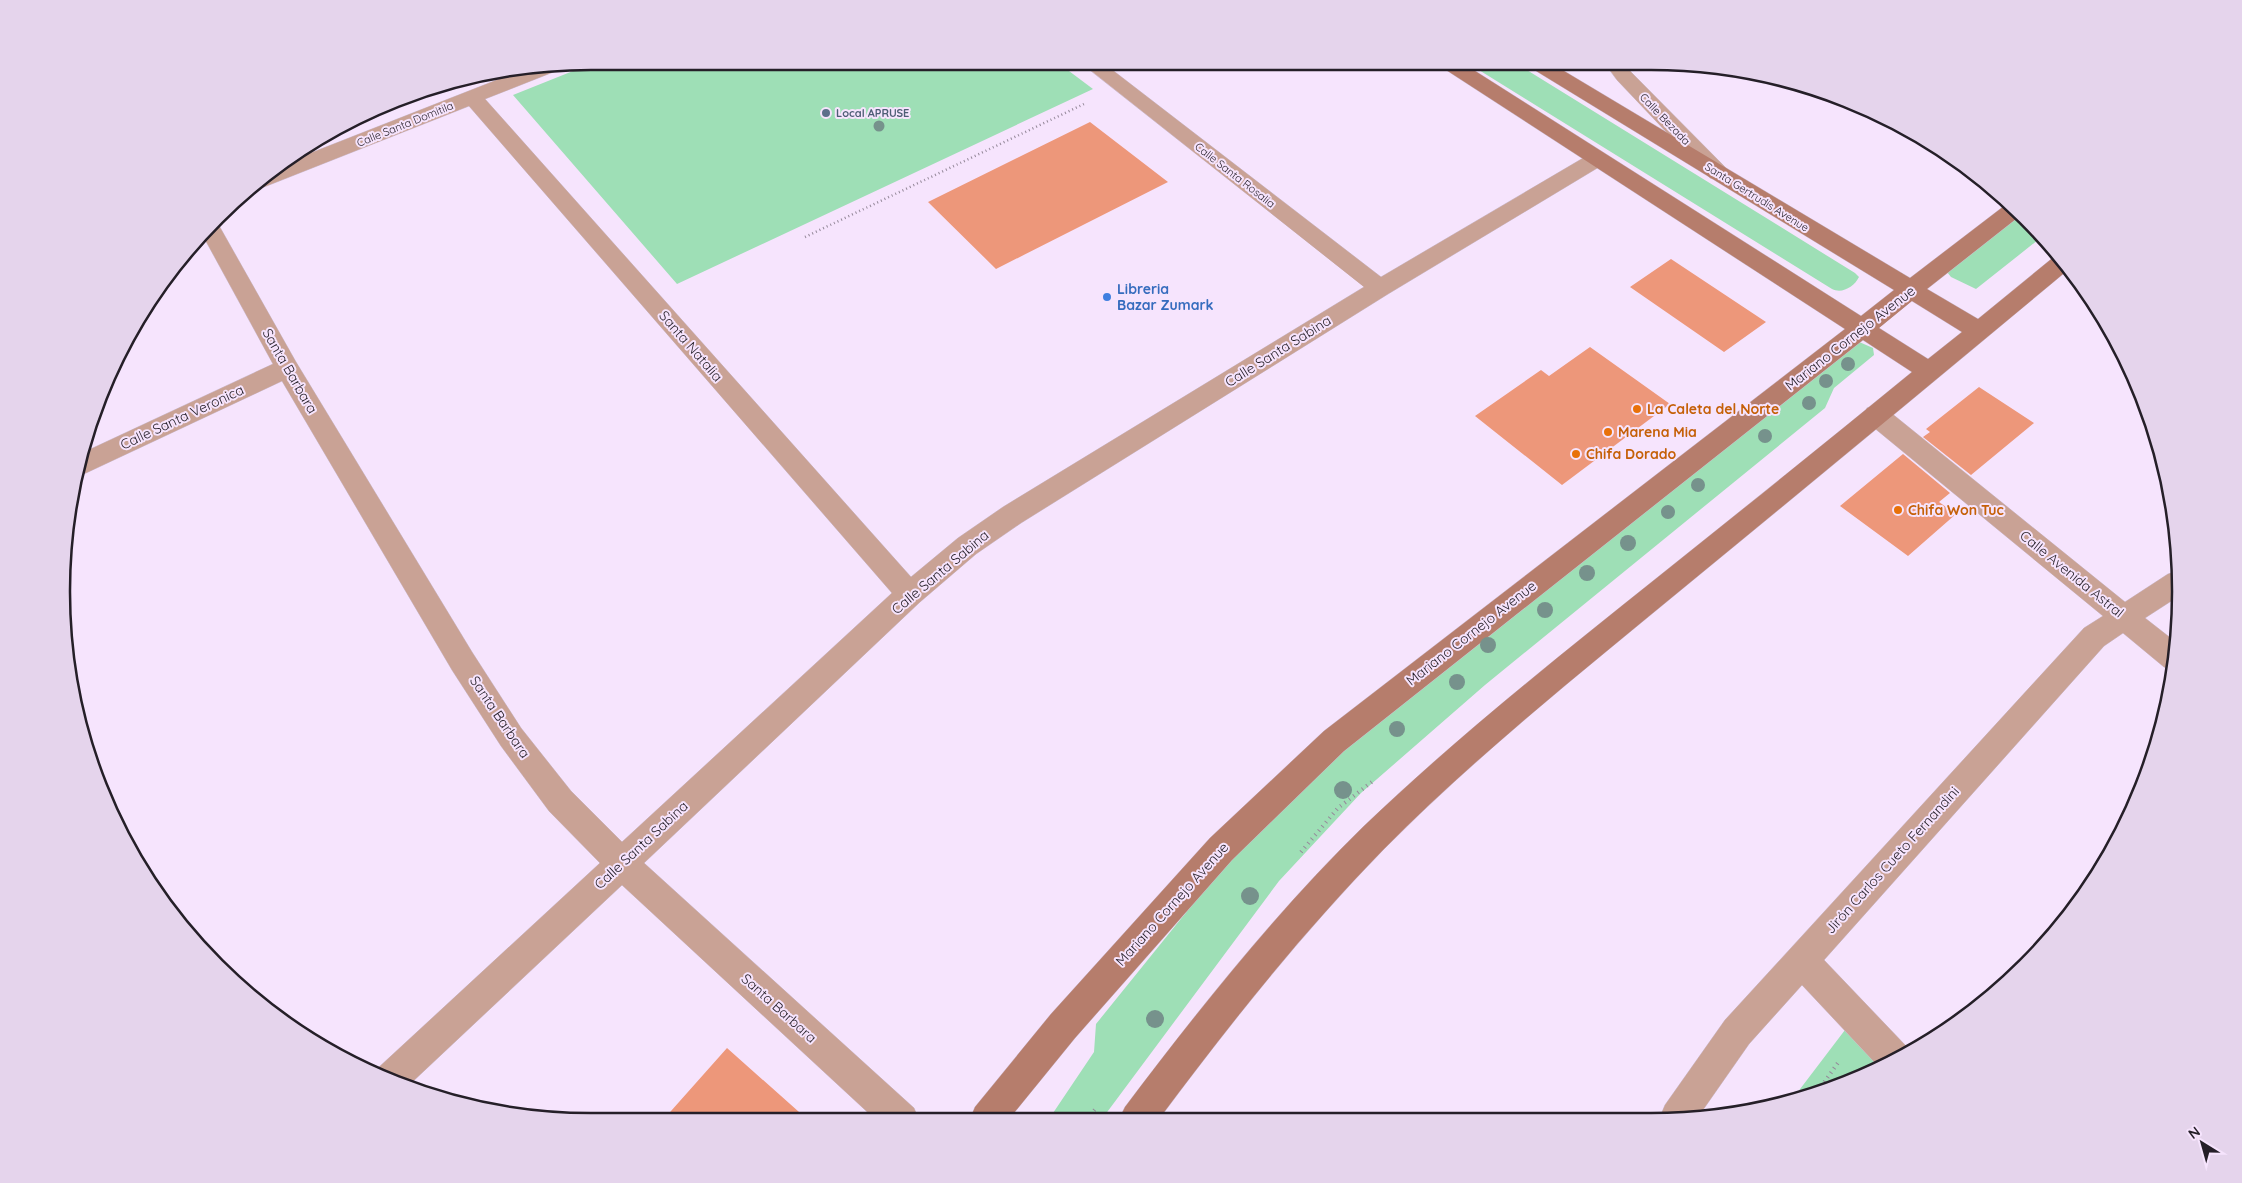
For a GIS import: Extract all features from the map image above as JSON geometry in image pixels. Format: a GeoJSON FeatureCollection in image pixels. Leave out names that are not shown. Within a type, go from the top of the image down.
{"type":"FeatureCollection","features":[{"type":"Feature","properties":{"kind":"main road"},"geometry":{"type":"LineString","coordinates":[[1459,70],[1930,372]]}},
{"type":"Feature","properties":{"kind":"main road","name":"Santa Gertrudis Avenue"},"geometry":{"type":"LineString","coordinates":[[1548,70],[1979,332]]}},
{"type":"Feature","properties":{"kind":"main road","name":"Mariano Cornejo Avenue"},"geometry":{"type":"LineString","coordinates":[[992,1113],[1063,1026],[1221,849],[1334,741],[2009,213]]}},
{"type":"Feature","properties":{"kind":"main road"},"geometry":{"type":"LineString","coordinates":[[1141,1113],[1233,994],[1374,839],[1453,765],[1555,677],[2058,267]]}},
{"type":"Feature","properties":{"kind":"street","name":"Calle Santa Rosalia"},"geometry":{"type":"LineString","coordinates":[[1100,70],[1380,288]]}},
{"type":"Feature","properties":{"kind":"street","name":"Calle Bezada"},"geometry":{"type":"LineString","coordinates":[[1620,70],[1650,104],[1718,173]]}},
{"type":"Feature","properties":{"kind":"street","name":"Calle Santa Domitila"},"geometry":{"type":"LineString","coordinates":[[284,171],[533,73]]}},
{"type":"Feature","properties":{"kind":"street","name":"Santa Natalia"},"geometry":{"type":"LineString","coordinates":[[472,97],[910,594]]}},
{"type":"Feature","properties":{"kind":"street","name":"Calle Santa Sabina"},"geometry":{"type":"LineString","coordinates":[[396,1074],[910,594],[966,546],[1012,515],[1380,288],[1598,159]]}},
{"type":"Feature","properties":{"kind":"street","name":"Santa Barbara"},"geometry":{"type":"LineString","coordinates":[[213,234],[287,368],[462,661],[511,737],[560,801],[621,863],[894,1113]]}},
{"type":"Feature","properties":{"kind":"street","name":"Calle Santa Veronica"},"geometry":{"type":"LineString","coordinates":[[87,461],[287,368]]}},
{"type":"Feature","properties":{"kind":"street","name":"Calle Avenida Astral"},"geometry":{"type":"LineString","coordinates":[[1876,415],[2169,654]]}},
{"type":"Feature","properties":{"kind":"street","name":"Jirón Carlos Cueto Fernandini"},"geometry":{"type":"LineString","coordinates":[[1680,1112],[1737,1032],[2094,637],[2172,586]]}},
{"type":"Feature","properties":{"kind":"street"},"geometry":{"type":"LineString","coordinates":[[1801,960],[1890,1054]]}},
{"type":"Feature","properties":{"kind":"path"},"geometry":{"type":"LineString","coordinates":[[805,236],[1084,104]]}},
{"type":"Feature","properties":{"kind":"green space"},"geometry":{"type":"Polygon","coordinates":[[[592,70],[1068,70],[1093,89],[677,284],[513,95],[574,71],[592,70]]]}},
{"type":"Feature","properties":{"kind":"green space"},"geometry":{"type":"Polygon","coordinates":[[[1479,70],[1527,70],[1859,277],[1847,289],[1840,291],[1832,289],[1479,70]]]}},
{"type":"Feature","properties":{"kind":"green space"},"geometry":{"type":"Polygon","coordinates":[[[2012,217],[2036,241],[1976,289],[1951,277],[1947,272],[2012,217]]]}},
{"type":"Feature","properties":{"kind":"green space"},"geometry":{"type":"Polygon","coordinates":[[[1857,341],[1873,348],[1874,355],[1834,388],[1825,408],[1485,685],[1361,793],[1279,881],[1106,1113],[1053,1113],[1094,1052],[1096,1024],[1230,858],[1328,759],[1857,341]]]}},
{"type":"Feature","properties":{"kind":"green space"},"geometry":{"type":"Polygon","coordinates":[[[1848,1026],[1877,1061],[1850,1073],[1799,1091],[1848,1026]]]}},
{"type":"Feature","properties":{"kind":"building"},"geometry":{"type":"Polygon","coordinates":[[[1090,122],[1168,182],[996,269],[928,202],[1090,122]]]}},
{"type":"Feature","properties":{"kind":"building"},"geometry":{"type":"Polygon","coordinates":[[[1671,259],[1766,322],[1724,352],[1630,287],[1671,259]]]}},
{"type":"Feature","properties":{"kind":"building"},"geometry":{"type":"Polygon","coordinates":[[[1590,347],[1670,404],[1562,485],[1475,416],[1541,370],[1549,376],[1590,347]]]}},
{"type":"Feature","properties":{"kind":"building"},"geometry":{"type":"Polygon","coordinates":[[[1979,387],[2034,423],[1971,475],[1923,437],[1930,432],[1926,429],[1979,387]]]}},
{"type":"Feature","properties":{"kind":"building","name":"Chifa Won Tuc"},"geometry":{"type":"Polygon","coordinates":[[[1903,454],[1950,493],[1939,502],[1956,514],[1908,556],[1840,506],[1903,454]]]}},
{"type":"Feature","properties":{"kind":"building"},"geometry":{"type":"Polygon","coordinates":[[[727,1048],[800,1113],[669,1113],[727,1048]]]}},
{"type":"Feature","properties":{"kind":"place","name":"Local APRUSE"},"geometry":{"type":"Point","coordinates":[826,113]}},
{"type":"Feature","properties":{"kind":"place","name":"Libreria Bazar Zumark"},"geometry":{"type":"Point","coordinates":[1107,297]}},
{"type":"Feature","properties":{"kind":"place","name":"La Caleta del Norte"},"geometry":{"type":"Point","coordinates":[1637,409]}},
{"type":"Feature","properties":{"kind":"place","name":"Marena Mia"},"geometry":{"type":"Point","coordinates":[1608,432]}},
{"type":"Feature","properties":{"kind":"place","name":"Chifa Dorado"},"geometry":{"type":"Point","coordinates":[1576,454]}},
{"type":"Feature","properties":{"kind":"place","name":"Chifa Won Tuc"},"geometry":{"type":"Point","coordinates":[1898,510]}}]}
